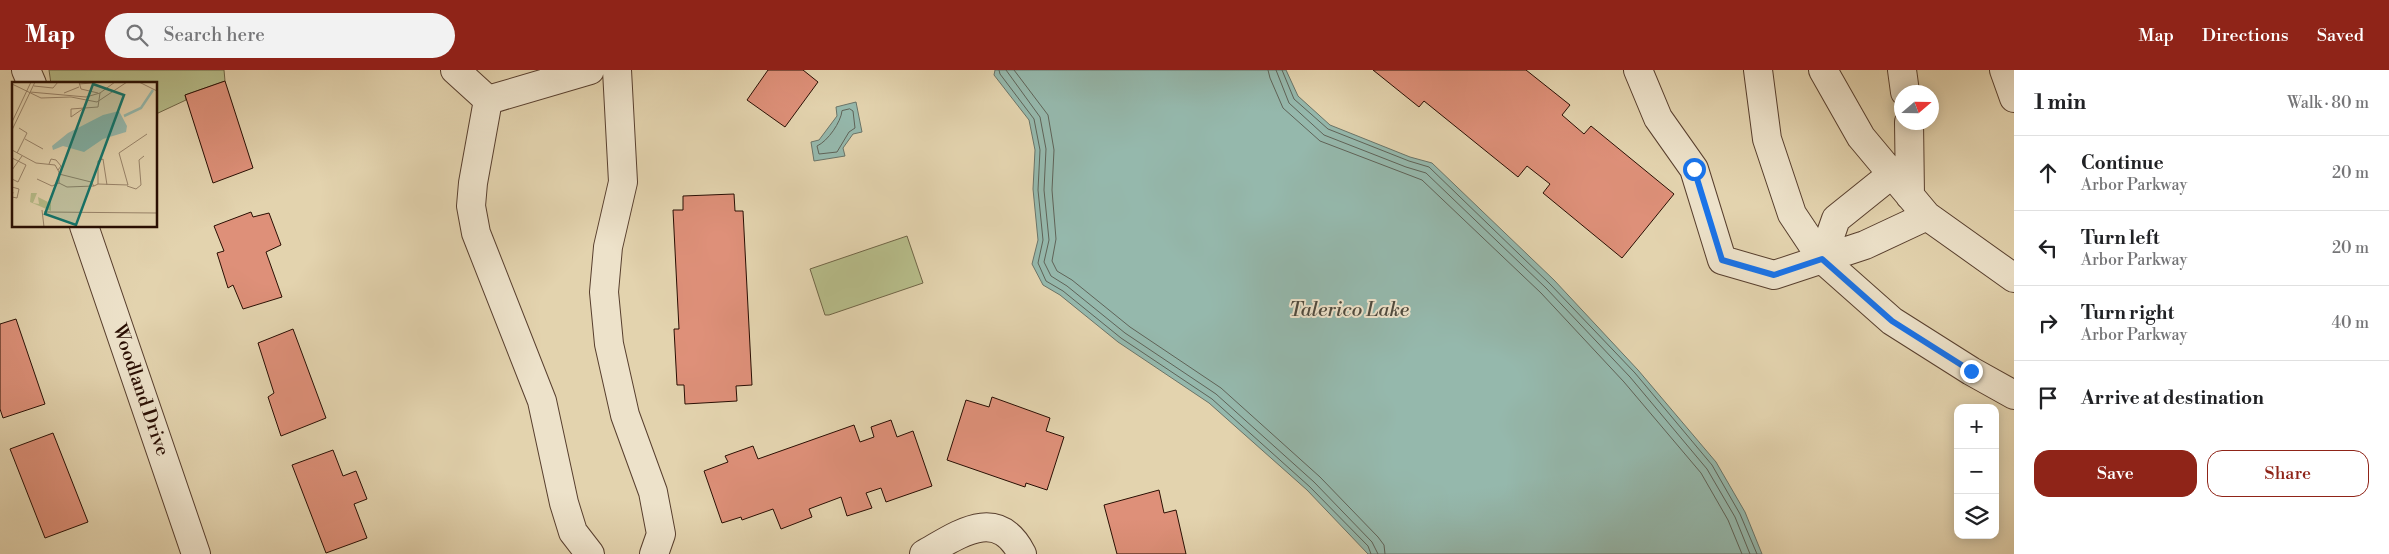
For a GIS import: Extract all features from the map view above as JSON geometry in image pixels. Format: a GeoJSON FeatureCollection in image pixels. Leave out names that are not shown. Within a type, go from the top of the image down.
{"type":"FeatureCollection","features":[{"type":"Feature","properties":{"kind":"street"},"geometry":{"type":"LineString","coordinates":[[26,70],[31,82]]}},
{"type":"Feature","properties":{"kind":"street"},"geometry":{"type":"LineString","coordinates":[[455,70],[488,100]]}},
{"type":"Feature","properties":{"kind":"street"},"geometry":{"type":"LineString","coordinates":[[488,100],[590,70]]}},
{"type":"Feature","properties":{"kind":"street"},"geometry":{"type":"LineString","coordinates":[[617,70],[623,182],[608,247],[604,292],[609,344],[625,415],[653,492],[662,534],[654,554]]}},
{"type":"Feature","properties":{"kind":"street"},"geometry":{"type":"LineString","coordinates":[[1758,70],[1767,139],[1792,214],[1822,259],[1892,321],[1971,371],[2014,394]]}},
{"type":"Feature","properties":{"kind":"street"},"geometry":{"type":"LineString","coordinates":[[1823,70],[1861,137],[1919,206],[2014,278]]}},
{"type":"Feature","properties":{"kind":"street"},"geometry":{"type":"LineString","coordinates":[[1902,70],[1904,85]]}},
{"type":"Feature","properties":{"kind":"street"},"geometry":{"type":"LineString","coordinates":[[2004,70],[2014,98]]}},
{"type":"Feature","properties":{"kind":"street"},"geometry":{"type":"LineString","coordinates":[[1636,73],[1658,118],[1694,169],[1722,260],[1774,275],[1865,245],[1919,206]]}},
{"type":"Feature","properties":{"kind":"street"},"geometry":{"type":"LineString","coordinates":[[488,100],[473,183],[471,206],[476,233],[542,401],[564,503],[573,532],[590,554]]}},
{"type":"Feature","properties":{"kind":"street"},"geometry":{"type":"LineString","coordinates":[[1910,130],[1919,206]]}},
{"type":"Feature","properties":{"kind":"street"},"geometry":{"type":"LineString","coordinates":[[1822,259],[1836,219],[1892,174]]}},
{"type":"Feature","properties":{"kind":"street","name":"Woodland Drive"},"geometry":{"type":"LineString","coordinates":[[85,228],[196,554]]}},
{"type":"Feature","properties":{"kind":"street"},"geometry":{"type":"LineString","coordinates":[[924,554],[970,529],[989,526],[1008,536],[1022,554]]}},
{"type":"Feature","properties":{"kind":"green space"},"geometry":{"type":"Polygon","coordinates":[[[49,70],[224,70],[225,81],[185,95],[186,100],[158,113],[158,82],[51,82],[49,70]]]}},
{"type":"Feature","properties":{"kind":"green space"},"geometry":{"type":"Polygon","coordinates":[[[907,236],[923,283],[825,315],[810,269],[907,236]]]}},
{"type":"Feature","properties":{"kind":"water","name":"Talerico Lake"},"geometry":{"type":"Polygon","coordinates":[[[995,70],[1286,70],[1298,96],[1330,125],[1410,157],[1432,163],[1554,280],[1638,370],[1716,462],[1745,512],[1762,554],[1368,554],[1307,490],[1209,403],[1118,342],[1060,295],[1043,285],[1032,264],[1038,240],[1033,189],[1035,150],[1029,120],[994,75],[995,70]]]}},
{"type":"Feature","properties":{"kind":"water"},"geometry":{"type":"Polygon","coordinates":[[[856,102],[862,132],[853,134],[843,148],[845,156],[814,161],[811,142],[819,140],[837,116],[836,107],[856,102]]]}},
{"type":"Feature","properties":{"kind":"building"},"geometry":{"type":"Polygon","coordinates":[[[768,70],[803,70],[818,82],[785,127],[747,100],[768,70]]]}},
{"type":"Feature","properties":{"kind":"building"},"geometry":{"type":"Polygon","coordinates":[[[1373,70],[1526,70],[1570,105],[1562,115],[1584,134],[1591,126],[1674,194],[1622,258],[1543,193],[1550,184],[1527,166],[1518,177],[1424,101],[1419,107],[1373,70]]]}},
{"type":"Feature","properties":{"kind":"building"},"geometry":{"type":"Polygon","coordinates":[[[225,81],[253,168],[213,183],[185,95],[225,81]]]}},
{"type":"Feature","properties":{"kind":"building"},"geometry":{"type":"Polygon","coordinates":[[[734,194],[735,211],[743,211],[752,385],[736,386],[737,401],[685,404],[684,385],[677,385],[674,329],[679,329],[673,210],[683,210],[683,196],[734,194]]]}},
{"type":"Feature","properties":{"kind":"building"},"geometry":{"type":"Polygon","coordinates":[[[251,212],[253,217],[269,213],[281,245],[266,252],[282,297],[243,309],[233,285],[228,288],[217,253],[224,251],[214,226],[251,212]]]}},
{"type":"Feature","properties":{"kind":"building"},"geometry":{"type":"Polygon","coordinates":[[[16,319],[45,404],[3,418],[0,409],[0,324],[16,319]]]}},
{"type":"Feature","properties":{"kind":"building"},"geometry":{"type":"Polygon","coordinates":[[[293,329],[326,418],[281,436],[268,397],[274,393],[258,343],[293,329]]]}},
{"type":"Feature","properties":{"kind":"building"},"geometry":{"type":"Polygon","coordinates":[[[992,397],[1050,418],[1046,431],[1064,437],[1047,490],[1026,483],[1025,487],[947,460],[966,400],[989,407],[992,397]]]}},
{"type":"Feature","properties":{"kind":"building"},"geometry":{"type":"Polygon","coordinates":[[[891,420],[897,437],[913,431],[932,486],[886,502],[881,488],[866,493],[872,508],[847,516],[841,497],[809,509],[812,517],[781,529],[773,509],[742,520],[741,517],[722,523],[704,471],[728,462],[725,456],[753,446],[758,459],[854,425],[860,442],[874,437],[871,427],[891,420]]]}},
{"type":"Feature","properties":{"kind":"building"},"geometry":{"type":"Polygon","coordinates":[[[53,433],[88,522],[45,538],[10,449],[53,433]]]}},
{"type":"Feature","properties":{"kind":"building"},"geometry":{"type":"Polygon","coordinates":[[[333,450],[343,476],[356,471],[367,499],[354,504],[367,538],[326,553],[292,465],[333,450]]]}},
{"type":"Feature","properties":{"kind":"building"},"geometry":{"type":"Polygon","coordinates":[[[1159,490],[1164,513],[1176,510],[1186,554],[1117,554],[1104,505],[1159,490]]]}},
{"type":"Feature","properties":{"kind":"route"},"geometry":{"type":"LineString","coordinates":[[1694,169],[1722,260],[1774,275],[1822,259],[1892,321],[1971,371]]}}]}
